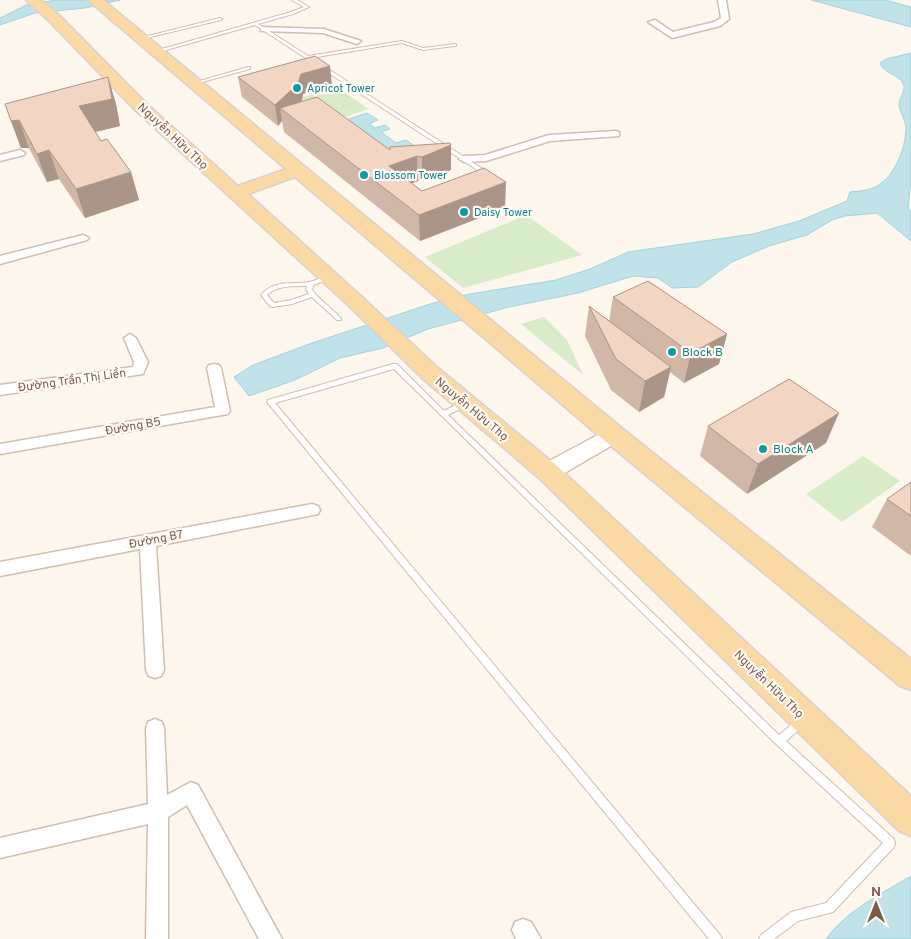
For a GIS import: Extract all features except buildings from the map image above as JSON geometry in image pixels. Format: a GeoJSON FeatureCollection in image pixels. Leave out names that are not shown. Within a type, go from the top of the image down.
{"type":"FeatureCollection","features":[{"type":"Feature","properties":{"kind":"main road","name":"Nguyễn Hữu Thọ"},"geometry":{"type":"LineString","coordinates":[[33,0],[56,20],[142,108],[234,193],[320,280],[354,301],[414,356],[430,373],[454,409],[548,472],[911,818]]}},
{"type":"Feature","properties":{"kind":"main road"},"geometry":{"type":"LineString","coordinates":[[101,5],[614,435],[911,677]]}},
{"type":"Feature","properties":{"kind":"main road"},"geometry":{"type":"LineString","coordinates":[[234,193],[299,170]]}},
{"type":"Feature","properties":{"kind":"main road"},"geometry":{"type":"LineString","coordinates":[[548,472],[614,435]]}},
{"type":"Feature","properties":{"kind":"street"},"geometry":{"type":"LineString","coordinates":[[652,22],[672,35],[717,24],[725,19],[722,0]]}},
{"type":"Feature","properties":{"kind":"street"},"geometry":{"type":"LineString","coordinates":[[260,26],[324,31],[357,41]]}},
{"type":"Feature","properties":{"kind":"street"},"geometry":{"type":"LineString","coordinates":[[464,159],[486,158],[549,138],[616,134]]}},
{"type":"Feature","properties":{"kind":"street"},"geometry":{"type":"LineString","coordinates":[[0,158],[20,153]]}},
{"type":"Feature","properties":{"kind":"street"},"geometry":{"type":"LineString","coordinates":[[0,260],[83,238]]}},
{"type":"Feature","properties":{"kind":"street","name":"Đường Trần Thị Liền"},"geometry":{"type":"LineString","coordinates":[[0,390],[138,371],[141,362],[130,338]]}},
{"type":"Feature","properties":{"kind":"street","name":"Đường B5"},"geometry":{"type":"LineString","coordinates":[[0,449],[223,411],[214,368]]}},
{"type":"Feature","properties":{"kind":"street","name":"Đường B7"},"geometry":{"type":"LineString","coordinates":[[0,569],[312,510]]}},
{"type":"Feature","properties":{"kind":"street"},"geometry":{"type":"LineString","coordinates":[[148,541],[155,670]]}},
{"type":"Feature","properties":{"kind":"street"},"geometry":{"type":"LineString","coordinates":[[155,728],[158,812],[157,939]]}},
{"type":"Feature","properties":{"kind":"street"},"geometry":{"type":"LineString","coordinates":[[0,848],[158,812],[191,792],[271,939]]}},
{"type":"Feature","properties":{"kind":"lane"},"geometry":{"type":"LineString","coordinates":[[157,51],[260,26],[307,7],[294,0]]}},
{"type":"Feature","properties":{"kind":"lane"},"geometry":{"type":"LineString","coordinates":[[142,38],[220,19]]}},
{"type":"Feature","properties":{"kind":"lane"},"geometry":{"type":"LineString","coordinates":[[260,26],[491,177]]}},
{"type":"Feature","properties":{"kind":"lane"},"geometry":{"type":"LineString","coordinates":[[308,57],[402,42],[423,49],[454,45]]}},
{"type":"Feature","properties":{"kind":"lane"},"geometry":{"type":"LineString","coordinates":[[195,83],[248,68]]}},
{"type":"Feature","properties":{"kind":"lane"},"geometry":{"type":"LineString","coordinates":[[312,295],[292,302],[272,305],[264,295],[268,290],[282,286],[320,280]]}},
{"type":"Feature","properties":{"kind":"lane"},"geometry":{"type":"LineString","coordinates":[[320,280],[309,290],[338,319]]}},
{"type":"Feature","properties":{"kind":"lane"},"geometry":{"type":"LineString","coordinates":[[716,939],[270,402],[395,366],[454,409],[779,741],[890,843],[829,908],[795,916],[765,939]]}},
{"type":"Feature","properties":{"kind":"lane"},"geometry":{"type":"LineString","coordinates":[[779,741],[805,718]]}},
{"type":"Feature","properties":{"kind":"path"},"geometry":{"type":"LineString","coordinates":[[303,106],[312,96],[323,92],[346,95],[349,99],[343,102],[342,105],[349,106],[358,100]]}},
{"type":"Feature","properties":{"kind":"green space"},"geometry":{"type":"Polygon","coordinates":[[[336,87],[369,109],[327,123],[283,103],[336,87]]]}},
{"type":"Feature","properties":{"kind":"green space"},"geometry":{"type":"Polygon","coordinates":[[[526,215],[582,255],[463,288],[425,257],[526,215]]]}},
{"type":"Feature","properties":{"kind":"green space"},"geometry":{"type":"Polygon","coordinates":[[[544,317],[567,340],[583,375],[521,324],[544,317]]]}},
{"type":"Feature","properties":{"kind":"green space"},"geometry":{"type":"Polygon","coordinates":[[[863,456],[900,481],[842,522],[806,494],[863,456]]]}},
{"type":"Feature","properties":{"kind":"water"},"geometry":{"type":"Polygon","coordinates":[[[56,0],[120,0],[85,8],[35,13],[0,25],[0,18],[26,5],[56,0]]]}},
{"type":"Feature","properties":{"kind":"water"},"geometry":{"type":"Polygon","coordinates":[[[811,0],[885,0],[911,7],[911,27],[811,0]]]}},
{"type":"Feature","properties":{"kind":"water"},"geometry":{"type":"Polygon","coordinates":[[[911,53],[911,181],[908,207],[911,212],[911,241],[877,213],[845,216],[832,220],[807,235],[769,246],[732,262],[698,287],[672,288],[658,278],[633,276],[578,293],[509,307],[428,329],[383,348],[340,358],[295,380],[249,396],[234,377],[253,365],[309,344],[430,304],[470,294],[556,280],[590,269],[628,252],[753,234],[799,221],[847,201],[850,192],[868,190],[880,184],[897,164],[906,130],[899,105],[904,86],[899,79],[885,70],[880,63],[886,59],[911,53]]]}},
{"type":"Feature","properties":{"kind":"water"},"geometry":{"type":"Polygon","coordinates":[[[367,113],[378,120],[369,124],[375,128],[385,125],[390,129],[381,132],[396,143],[406,140],[418,148],[400,169],[337,123],[367,113]]]}},
{"type":"Feature","properties":{"kind":"water"},"geometry":{"type":"Polygon","coordinates":[[[911,876],[911,939],[826,939],[854,911],[911,876]]]}},
{"type":"Feature","properties":{"kind":"place","name":"Apricot Tower"},"geometry":{"type":"Point","coordinates":[297,88]}},
{"type":"Feature","properties":{"kind":"place","name":"Blossom Tower"},"geometry":{"type":"Point","coordinates":[364,175]}},
{"type":"Feature","properties":{"kind":"place","name":"Daisy Tower"},"geometry":{"type":"Point","coordinates":[464,212]}},
{"type":"Feature","properties":{"kind":"place","name":"Block B"},"geometry":{"type":"Point","coordinates":[672,352]}},
{"type":"Feature","properties":{"kind":"place","name":"Block A"},"geometry":{"type":"Point","coordinates":[763,449]}}]}
